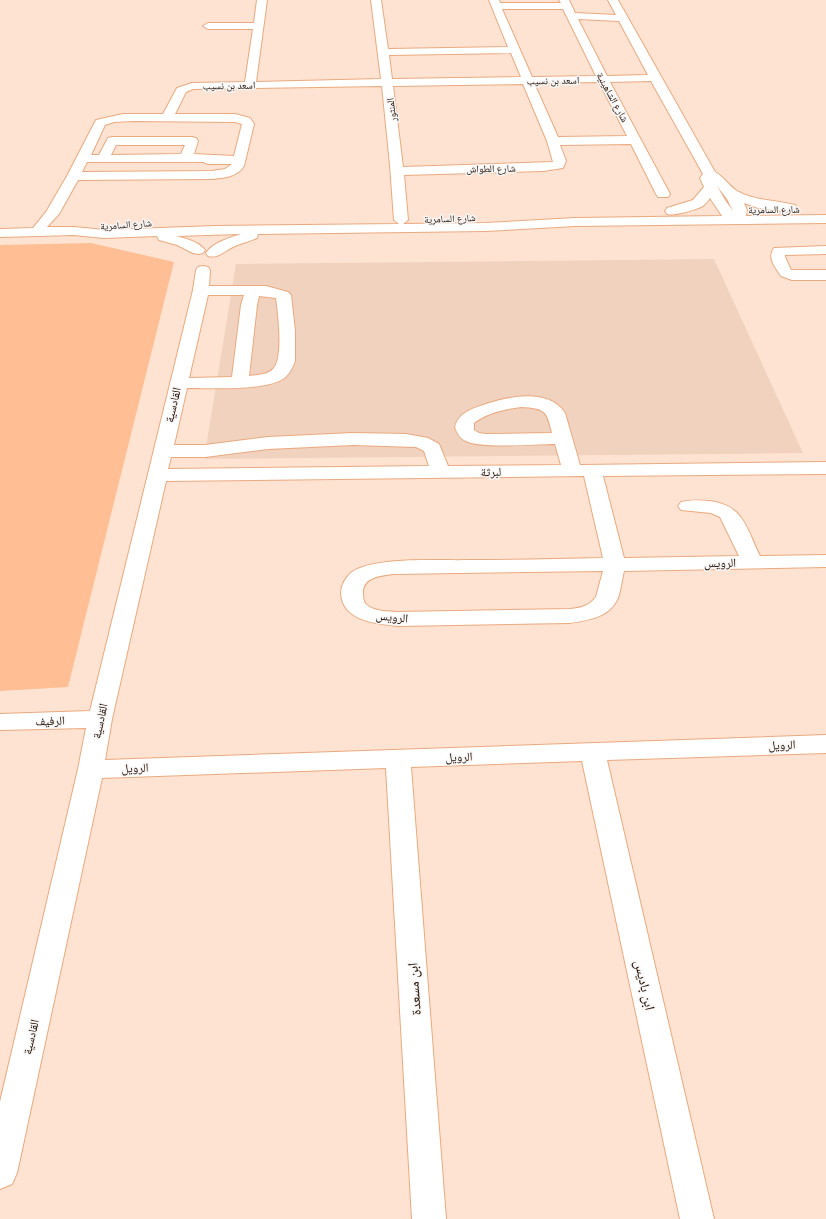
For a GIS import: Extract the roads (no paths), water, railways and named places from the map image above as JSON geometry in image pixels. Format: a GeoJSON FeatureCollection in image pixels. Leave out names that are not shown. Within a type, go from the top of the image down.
{"type":"FeatureCollection","features":[{"type":"Feature","properties":{"kind":"street"},"geometry":{"type":"LineString","coordinates":[[250,85],[262,0]]}},
{"type":"Feature","properties":{"kind":"street","name":"المنثور"},"geometry":{"type":"LineString","coordinates":[[376,0],[388,83],[398,171],[401,220]]}},
{"type":"Feature","properties":{"kind":"street","name":"شارع الطواش"},"geometry":{"type":"LineString","coordinates":[[398,171],[558,165],[560,161],[553,141],[495,3],[567,7],[623,18]]}},
{"type":"Feature","properties":{"kind":"street"},"geometry":{"type":"LineString","coordinates":[[610,3],[623,18],[710,181],[723,210]]}},
{"type":"Feature","properties":{"kind":"street","name":"شارع الشاهينية"},"geometry":{"type":"LineString","coordinates":[[567,7],[603,80],[636,140],[663,194]]}},
{"type":"Feature","properties":{"kind":"street"},"geometry":{"type":"LineString","coordinates":[[208,26],[258,26]]}},
{"type":"Feature","properties":{"kind":"street"},"geometry":{"type":"LineString","coordinates":[[384,52],[514,50]]}},
{"type":"Feature","properties":{"kind":"street","name":"اسعد بن نسيب"},"geometry":{"type":"LineString","coordinates":[[167,118],[179,92],[184,88],[197,86],[655,78]]}},
{"type":"Feature","properties":{"kind":"street"},"geometry":{"type":"LineString","coordinates":[[518,96],[534,96]]}},
{"type":"Feature","properties":{"kind":"street"},"geometry":{"type":"LineString","coordinates":[[37,232],[44,221],[52,214],[74,176],[99,125],[104,121],[119,119],[235,118],[246,121],[248,124],[240,160],[236,169],[223,174],[74,176]]}},
{"type":"Feature","properties":{"kind":"street"},"geometry":{"type":"LineString","coordinates":[[553,141],[636,140]]}},
{"type":"Feature","properties":{"kind":"street"},"geometry":{"type":"LineString","coordinates":[[103,159],[110,143],[114,141],[192,141],[186,158]]}},
{"type":"Feature","properties":{"kind":"street"},"geometry":{"type":"LineString","coordinates":[[82,158],[207,158],[208,160],[240,160]]}},
{"type":"Feature","properties":{"kind":"street"},"geometry":{"type":"LineString","coordinates":[[672,211],[698,202],[704,197],[710,181],[716,178],[730,193],[737,214]]}},
{"type":"Feature","properties":{"kind":"street"},"geometry":{"type":"LineString","coordinates":[[730,193],[755,203],[792,208]]}},
{"type":"Feature","properties":{"kind":"street","name":"شارع السامرية"},"geometry":{"type":"LineString","coordinates":[[217,226],[285,229],[475,227],[737,214],[792,208],[826,208]]}},
{"type":"Feature","properties":{"kind":"street","name":"شارع السامرية"},"geometry":{"type":"LineString","coordinates":[[0,233],[74,231],[109,225],[217,226],[723,210],[737,214],[826,219]]}},
{"type":"Feature","properties":{"kind":"street"},"geometry":{"type":"LineString","coordinates":[[52,214],[56,221],[54,232]]}},
{"type":"Feature","properties":{"kind":"street","name":"شارع السامرية"},"geometry":{"type":"LineString","coordinates":[[74,231],[96,234],[139,233],[200,226]]}},
{"type":"Feature","properties":{"kind":"street","name":"القادسية"},"geometry":{"type":"LineString","coordinates":[[200,226],[204,266]]}},
{"type":"Feature","properties":{"kind":"street","name":"القادسية"},"geometry":{"type":"LineString","coordinates":[[0,1173],[91,769],[100,719],[179,383],[204,266],[217,226]]}},
{"type":"Feature","properties":{"kind":"street"},"geometry":{"type":"LineString","coordinates":[[204,266],[229,244],[248,236],[285,229]]}},
{"type":"Feature","properties":{"kind":"street"},"geometry":{"type":"LineString","coordinates":[[139,233],[152,234],[173,239],[204,266],[253,291],[266,291],[283,295],[286,305],[287,339],[285,365],[277,375],[240,381],[179,383]]}},
{"type":"Feature","properties":{"kind":"street"},"geometry":{"type":"LineString","coordinates":[[826,250],[787,250],[779,251],[777,254],[786,273],[792,275],[826,275]]}},
{"type":"Feature","properties":{"kind":"street"},"geometry":{"type":"LineString","coordinates":[[240,381],[253,291]]}},
{"type":"Feature","properties":{"kind":"street"},"geometry":{"type":"LineString","coordinates":[[563,438],[473,438],[464,430],[465,423],[470,417],[502,405],[528,402],[543,404],[552,408],[556,413],[563,438],[572,471]]}},
{"type":"Feature","properties":{"kind":"street"},"geometry":{"type":"LineString","coordinates":[[162,452],[205,451],[268,444],[338,440],[406,440],[421,442],[432,448],[441,472]]}},
{"type":"Feature","properties":{"kind":"street","name":"لبرثة"},"geometry":{"type":"LineString","coordinates":[[157,475],[826,468]]}},
{"type":"Feature","properties":{"kind":"street"},"geometry":{"type":"LineString","coordinates":[[592,470],[614,564]]}},
{"type":"Feature","properties":{"kind":"street"},"geometry":{"type":"LineString","coordinates":[[688,506],[710,507],[727,512],[731,517],[752,562]]}},
{"type":"Feature","properties":{"kind":"street","name":"الرويس"},"geometry":{"type":"LineString","coordinates":[[614,564],[607,598],[602,604],[590,613],[570,616],[398,619],[375,616],[360,610],[353,602],[352,591],[355,581],[363,575],[377,570],[393,568],[614,564],[826,561]]}},
{"type":"Feature","properties":{"kind":"street","name":"الرفيف"},"geometry":{"type":"LineString","coordinates":[[0,722],[100,719]]}},
{"type":"Feature","properties":{"kind":"street","name":"الرويل"},"geometry":{"type":"LineString","coordinates":[[91,769],[398,760],[826,744]]}},
{"type":"Feature","properties":{"kind":"street","name":"ابن باديس"},"geometry":{"type":"LineString","coordinates":[[593,752],[697,1219]]}},
{"type":"Feature","properties":{"kind":"street","name":"ابن مسعدة"},"geometry":{"type":"LineString","coordinates":[[398,760],[429,1219]]}}]}
